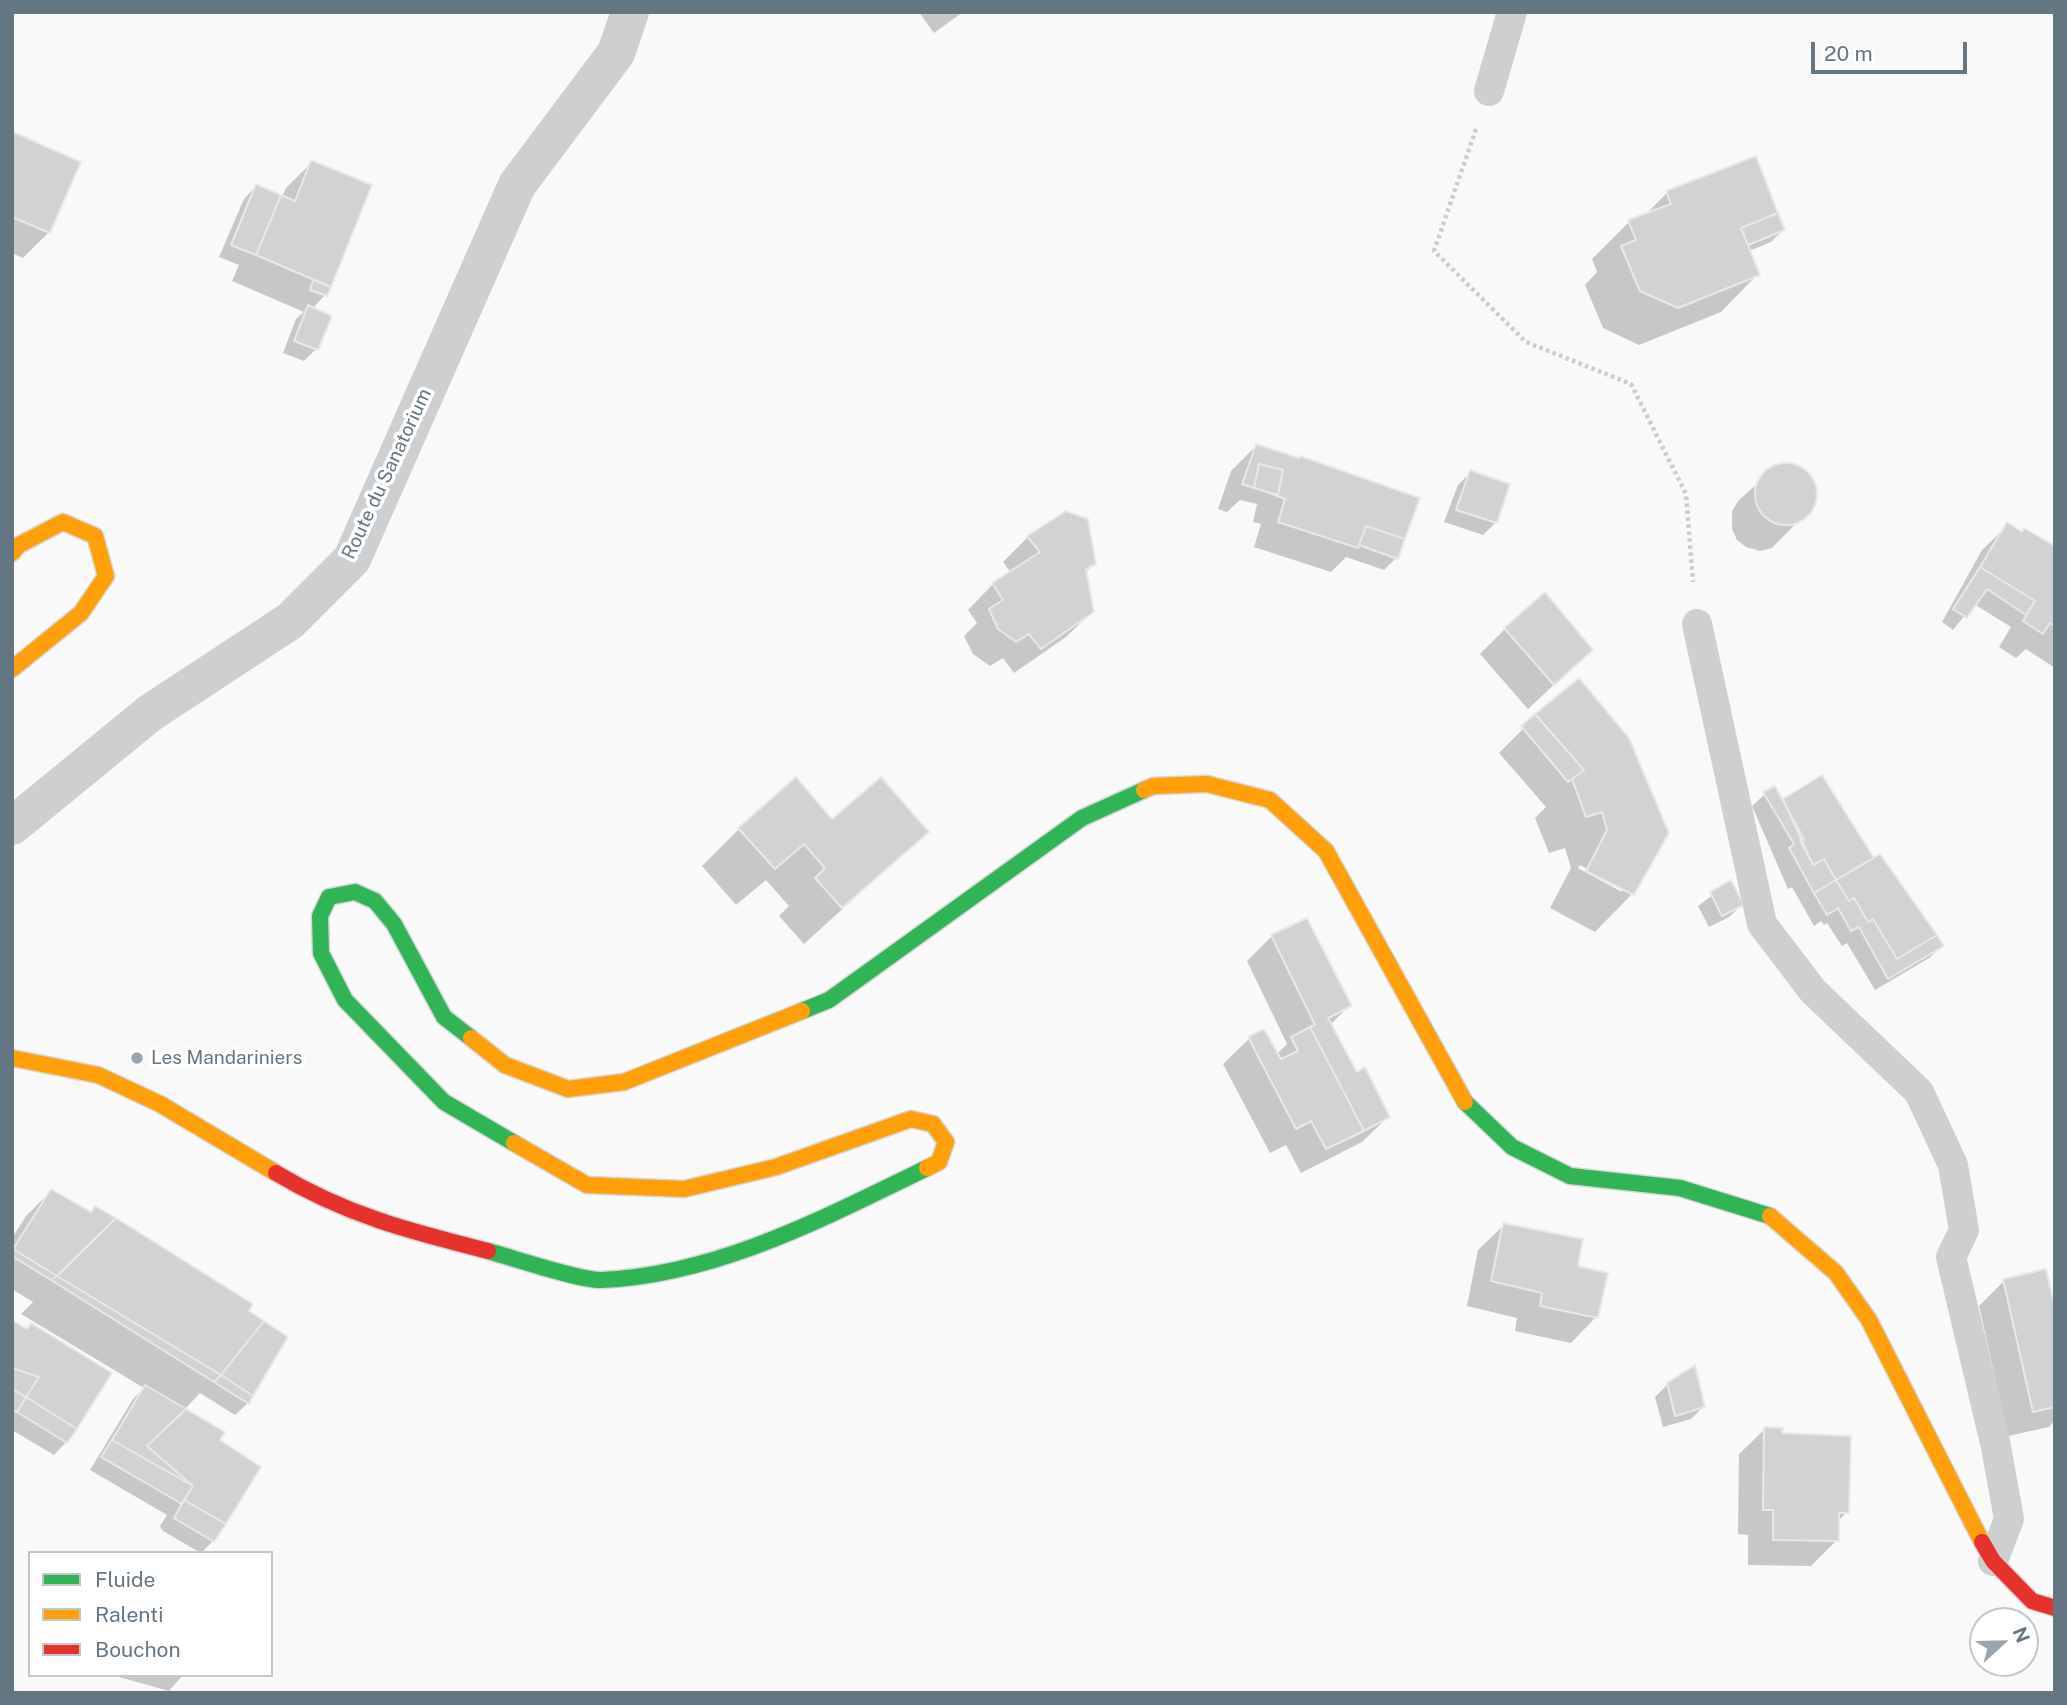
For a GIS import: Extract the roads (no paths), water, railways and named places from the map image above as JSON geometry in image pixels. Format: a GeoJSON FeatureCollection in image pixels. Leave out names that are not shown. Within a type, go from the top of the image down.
{"type":"FeatureCollection","features":[{"type":"Feature","properties":{"kind":"street","name":"Route du Sanatorium"},"geometry":{"type":"LineString","coordinates":[[12,825],[150,713],[290,621],[352,559],[517,185],[616,53],[630,12]]}},
{"type":"Feature","properties":{"kind":"street"},"geometry":{"type":"LineString","coordinates":[[12,553],[19,545],[63,522],[95,536],[106,576],[80,613],[12,669]]}},
{"type":"Feature","properties":{"kind":"street"},"geometry":{"type":"LineString","coordinates":[[12,1058],[99,1075],[160,1104],[316,1197],[388,1226],[599,1280],[691,1267],[817,1221],[939,1162],[946,1142],[939,1127],[929,1119],[911,1119],[776,1167],[684,1189],[587,1185],[444,1102],[345,1000],[321,953],[320,916],[330,897],[355,892],[375,901],[394,924],[444,1017],[505,1065],[568,1089],[624,1082],[829,1000],[1082,818],[1153,786],[1208,783],[1270,800],[1326,851],[1463,1100],[1512,1147],[1570,1176],[1680,1188],[1775,1218],[1836,1273],[1869,1320],[1964,1513],[1993,1561],[2032,1601],[2055,1608]]}},
{"type":"Feature","properties":{"kind":"lane"},"geometry":{"type":"LineString","coordinates":[[1489,91],[1512,12]]}},
{"type":"Feature","properties":{"kind":"lane"},"geometry":{"type":"LineString","coordinates":[[1696,624],[1762,924],[1813,991],[1919,1092],[1953,1165],[1964,1230],[1951,1256],[1996,1447],[2008,1519],[1993,1561]]}},
{"type":"Feature","properties":{"kind":"place","name":"Les Mandariniers"},"geometry":{"type":"Point","coordinates":[137,1058]}}]}
